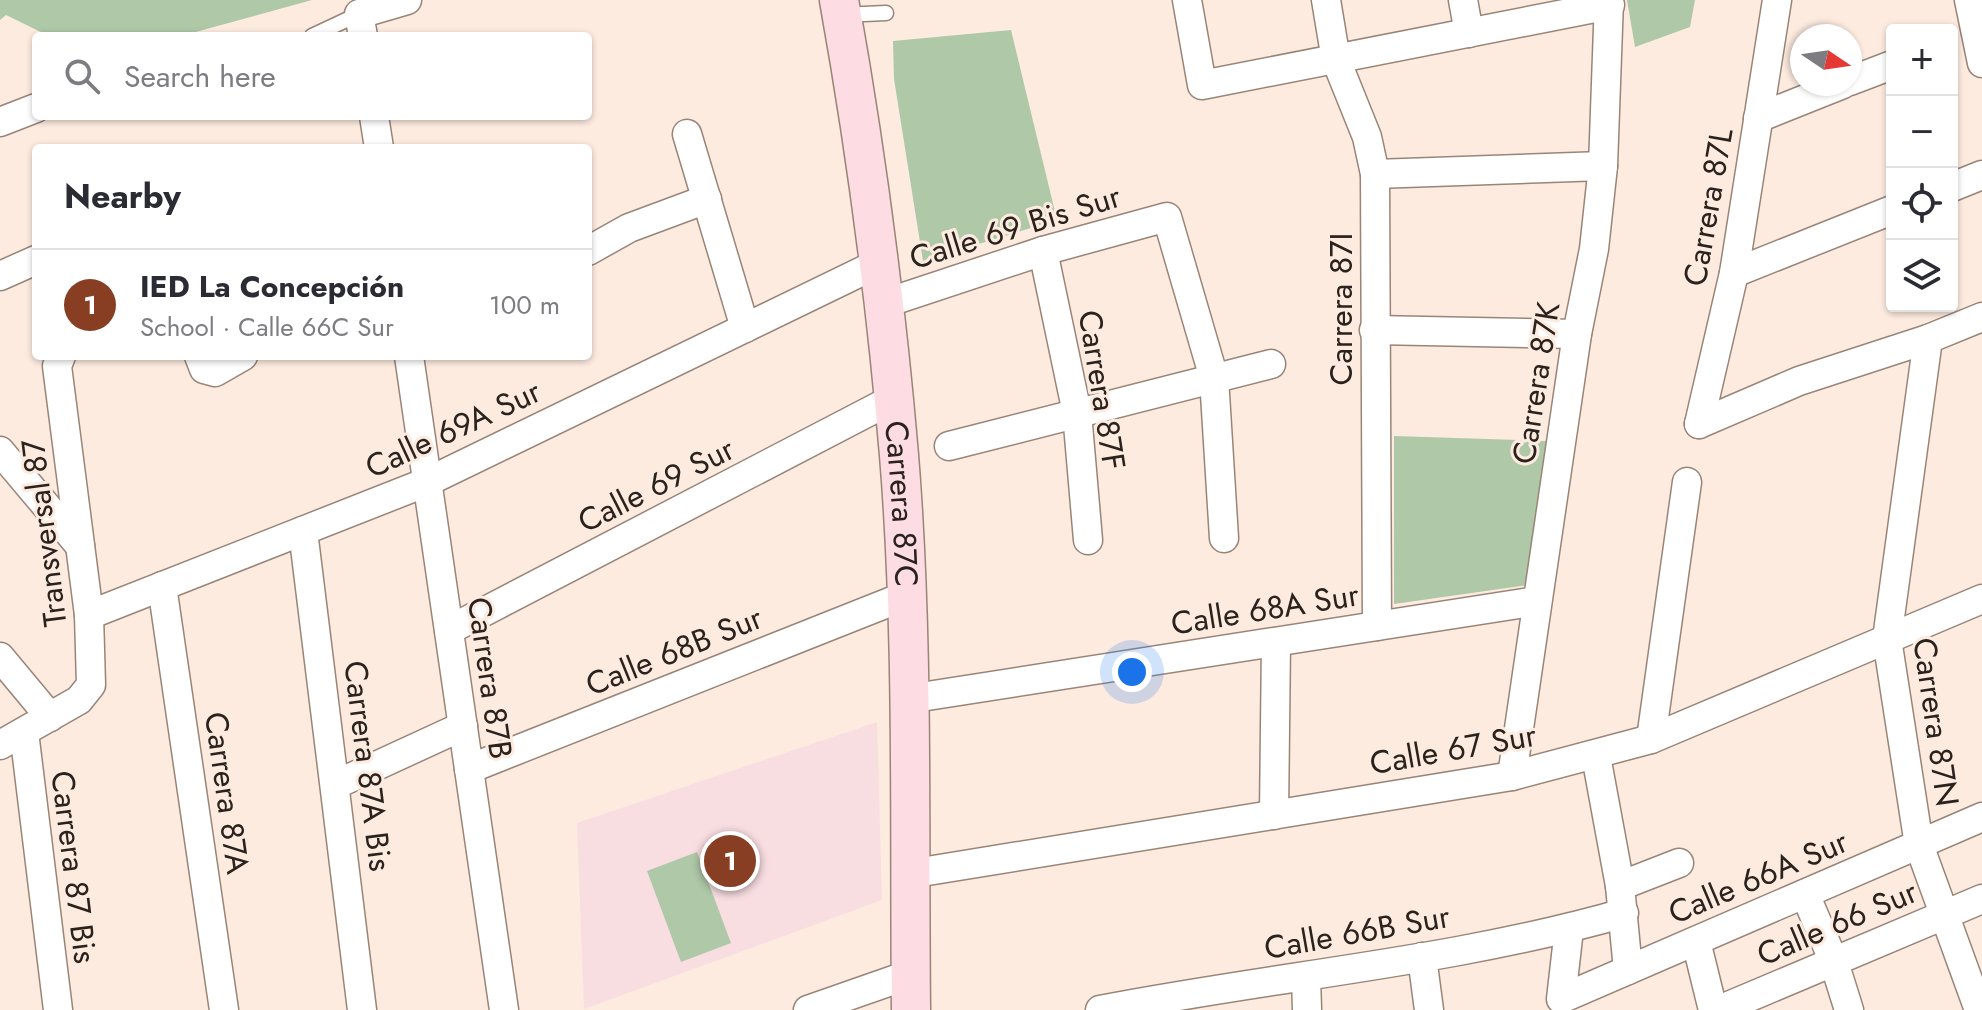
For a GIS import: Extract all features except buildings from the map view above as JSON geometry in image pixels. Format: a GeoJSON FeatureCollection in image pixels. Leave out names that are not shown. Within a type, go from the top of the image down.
{"type":"FeatureCollection","features":[{"type":"Feature","properties":{"kind":"street"},"geometry":{"type":"LineString","coordinates":[[361,25],[407,0]]}},
{"type":"Feature","properties":{"kind":"street"},"geometry":{"type":"LineString","coordinates":[[1187,0],[1202,85],[1610,3]]}},
{"type":"Feature","properties":{"kind":"street","name":"Carrera 87I"},"geometry":{"type":"LineString","coordinates":[[1326,0],[1336,60],[1367,137],[1375,174],[1377,626]]}},
{"type":"Feature","properties":{"kind":"street"},"geometry":{"type":"LineString","coordinates":[[1463,0],[1469,33]]}},
{"type":"Feature","properties":{"kind":"street","name":"Carrera 87L"},"geometry":{"type":"LineString","coordinates":[[1777,0],[1734,273],[1699,424],[1799,381],[1928,339]]}},
{"type":"Feature","properties":{"kind":"street"},"geometry":{"type":"LineString","coordinates":[[1969,0],[1964,36],[1982,63]]}},
{"type":"Feature","properties":{"kind":"street","name":"Carrera 87K"},"geometry":{"type":"LineString","coordinates":[[1512,776],[1577,334],[1594,249],[1603,166],[1610,3]]}},
{"type":"Feature","properties":{"kind":"street","name":"Carrera 87C"},"geometry":{"type":"LineString","coordinates":[[840,8],[879,263],[893,399],[905,596],[911,992]]}},
{"type":"Feature","properties":{"kind":"street"},"geometry":{"type":"LineString","coordinates":[[1862,76],[1886,67]]}},
{"type":"Feature","properties":{"kind":"street"},"geometry":{"type":"LineString","coordinates":[[1758,118],[1813,96]]}},
{"type":"Feature","properties":{"kind":"street"},"geometry":{"type":"LineString","coordinates":[[0,122],[32,110]]}},
{"type":"Feature","properties":{"kind":"street"},"geometry":{"type":"LineString","coordinates":[[375,120],[378,144]]}},
{"type":"Feature","properties":{"kind":"street"},"geometry":{"type":"LineString","coordinates":[[687,134],[745,328]]}},
{"type":"Feature","properties":{"kind":"street"},"geometry":{"type":"LineString","coordinates":[[1375,174],[1603,166]]}},
{"type":"Feature","properties":{"kind":"street"},"geometry":{"type":"LineString","coordinates":[[1958,185],[1982,175]]}},
{"type":"Feature","properties":{"kind":"street"},"geometry":{"type":"LineString","coordinates":[[592,236],[629,228],[707,199]]}},
{"type":"Feature","properties":{"kind":"street"},"geometry":{"type":"LineString","coordinates":[[1734,273],[1886,212]]}},
{"type":"Feature","properties":{"kind":"street","name":"Calle 69 Bis Sur"},"geometry":{"type":"LineString","coordinates":[[883,304],[1043,251],[1167,217],[1214,378]]}},
{"type":"Feature","properties":{"kind":"street"},"geometry":{"type":"LineString","coordinates":[[592,249],[629,228]]}},
{"type":"Feature","properties":{"kind":"street","name":"Carrera 87F"},"geometry":{"type":"LineString","coordinates":[[1043,251],[1077,413],[1088,540]]}},
{"type":"Feature","properties":{"kind":"street"},"geometry":{"type":"LineString","coordinates":[[0,276],[32,262]]}},
{"type":"Feature","properties":{"kind":"street","name":"Calle 69A Sur"},"geometry":{"type":"LineString","coordinates":[[89,615],[427,482],[879,263]]}},
{"type":"Feature","properties":{"kind":"street"},"geometry":{"type":"LineString","coordinates":[[1928,339],[1982,317]]}},
{"type":"Feature","properties":{"kind":"street"},"geometry":{"type":"LineString","coordinates":[[1374,330],[1577,334]]}},
{"type":"Feature","properties":{"kind":"street","name":"Carrera 87N"},"geometry":{"type":"LineString","coordinates":[[1928,339],[1887,639],[1919,845],[1979,1010]]}},
{"type":"Feature","properties":{"kind":"street","name":"Transversal 87"},"geometry":{"type":"LineString","coordinates":[[50,717],[79,700],[91,685],[89,615],[57,366],[59,360]]}},
{"type":"Feature","properties":{"kind":"street"},"geometry":{"type":"LineString","coordinates":[[201,360],[204,369],[215,372],[234,363]]}},
{"type":"Feature","properties":{"kind":"street","name":"Carrera 87B"},"geometry":{"type":"LineString","coordinates":[[410,360],[504,1010]]}},
{"type":"Feature","properties":{"kind":"street"},"geometry":{"type":"LineString","coordinates":[[949,446],[1271,364]]}},
{"type":"Feature","properties":{"kind":"street"},"geometry":{"type":"LineString","coordinates":[[1214,378],[1224,538]]}},
{"type":"Feature","properties":{"kind":"street","name":"Calle 69 Sur"},"geometry":{"type":"LineString","coordinates":[[449,630],[893,399]]}},
{"type":"Feature","properties":{"kind":"street"},"geometry":{"type":"LineString","coordinates":[[0,451],[81,547]]}},
{"type":"Feature","properties":{"kind":"street"},"geometry":{"type":"LineString","coordinates":[[1651,739],[1687,482]]}},
{"type":"Feature","properties":{"kind":"street","name":"Carrera 87A Bis"},"geometry":{"type":"LineString","coordinates":[[303,531],[337,784],[362,1010]]}},
{"type":"Feature","properties":{"kind":"street","name":"Carrera 87A"},"geometry":{"type":"LineString","coordinates":[[162,586],[224,1010]]}},
{"type":"Feature","properties":{"kind":"street","name":"Calle 68B Sur"},"geometry":{"type":"LineString","coordinates":[[469,769],[905,596]]}},
{"type":"Feature","properties":{"kind":"street","name":"Calle 67 Sur"},"geometry":{"type":"LineString","coordinates":[[909,874],[1512,776],[1596,756],[1651,739],[1982,599]]}},
{"type":"Feature","properties":{"kind":"street","name":"Calle 68A Sur"},"geometry":{"type":"LineString","coordinates":[[908,699],[1537,601]]}},
{"type":"Feature","properties":{"kind":"street"},"geometry":{"type":"LineString","coordinates":[[1274,815],[1276,642]]}},
{"type":"Feature","properties":{"kind":"street"},"geometry":{"type":"LineString","coordinates":[[0,657],[50,717],[12,738]]}},
{"type":"Feature","properties":{"kind":"street"},"geometry":{"type":"LineString","coordinates":[[337,784],[463,726]]}},
{"type":"Feature","properties":{"kind":"street","name":"Carrera 87 Bis"},"geometry":{"type":"LineString","coordinates":[[12,738],[58,1010]]}},
{"type":"Feature","properties":{"kind":"street"},"geometry":{"type":"LineString","coordinates":[[1596,756],[1622,900],[1628,970]]}},
{"type":"Feature","properties":{"kind":"street","name":"Calle 66A Sur"},"geometry":{"type":"LineString","coordinates":[[1569,929],[1561,999],[1982,817]]}},
{"type":"Feature","properties":{"kind":"street","name":"Calle 66B Sur"},"geometry":{"type":"LineString","coordinates":[[1100,1010],[1174,1003],[1569,929],[1622,900],[1679,863]]}},
{"type":"Feature","properties":{"kind":"street"},"geometry":{"type":"LineString","coordinates":[[1805,894],[1834,962],[1849,1010]]}},
{"type":"Feature","properties":{"kind":"street","name":"Calle 66 Sur"},"geometry":{"type":"LineString","coordinates":[[1719,1010],[1982,899]]}},
{"type":"Feature","properties":{"kind":"street"},"geometry":{"type":"LineString","coordinates":[[1696,941],[1713,1010]]}},
{"type":"Feature","properties":{"kind":"street"},"geometry":{"type":"LineString","coordinates":[[1422,957],[1429,1010]]}},
{"type":"Feature","properties":{"kind":"street"},"geometry":{"type":"LineString","coordinates":[[1306,977],[1307,1010]]}},
{"type":"Feature","properties":{"kind":"street"},"geometry":{"type":"LineString","coordinates":[[808,1010],[911,992]]}},
{"type":"Feature","properties":{"kind":"lane"},"geometry":{"type":"LineString","coordinates":[[840,8],[886,13]]}},
{"type":"Feature","properties":{"kind":"lane"},"geometry":{"type":"LineString","coordinates":[[330,32],[361,25]]}},
{"type":"Feature","properties":{"kind":"shaded area"},"geometry":{"type":"Polygon","coordinates":[[[877,722],[882,900],[584,1009],[577,823],[877,722]]]}},
{"type":"Feature","properties":{"kind":"green space"},"geometry":{"type":"Polygon","coordinates":[[[0,0],[312,0],[196,32],[41,32],[6,15],[0,20],[0,0]]]}},
{"type":"Feature","properties":{"kind":"green space"},"geometry":{"type":"Polygon","coordinates":[[[1627,0],[1695,0],[1690,27],[1635,47],[1627,0]]]}},
{"type":"Feature","properties":{"kind":"green space"},"geometry":{"type":"Polygon","coordinates":[[[1011,30],[1057,220],[923,261],[894,79],[893,41],[1011,30]]]}},
{"type":"Feature","properties":{"kind":"green space"},"geometry":{"type":"Polygon","coordinates":[[[1394,436],[1546,441],[1527,585],[1394,604],[1394,436]]]}},
{"type":"Feature","properties":{"kind":"green space"},"geometry":{"type":"Polygon","coordinates":[[[697,852],[731,943],[681,962],[647,871],[697,852]]]}},
{"type":"Feature","properties":{"kind":"place","name":"IED La Concepción"},"geometry":{"type":"Point","coordinates":[730,861]}}]}
